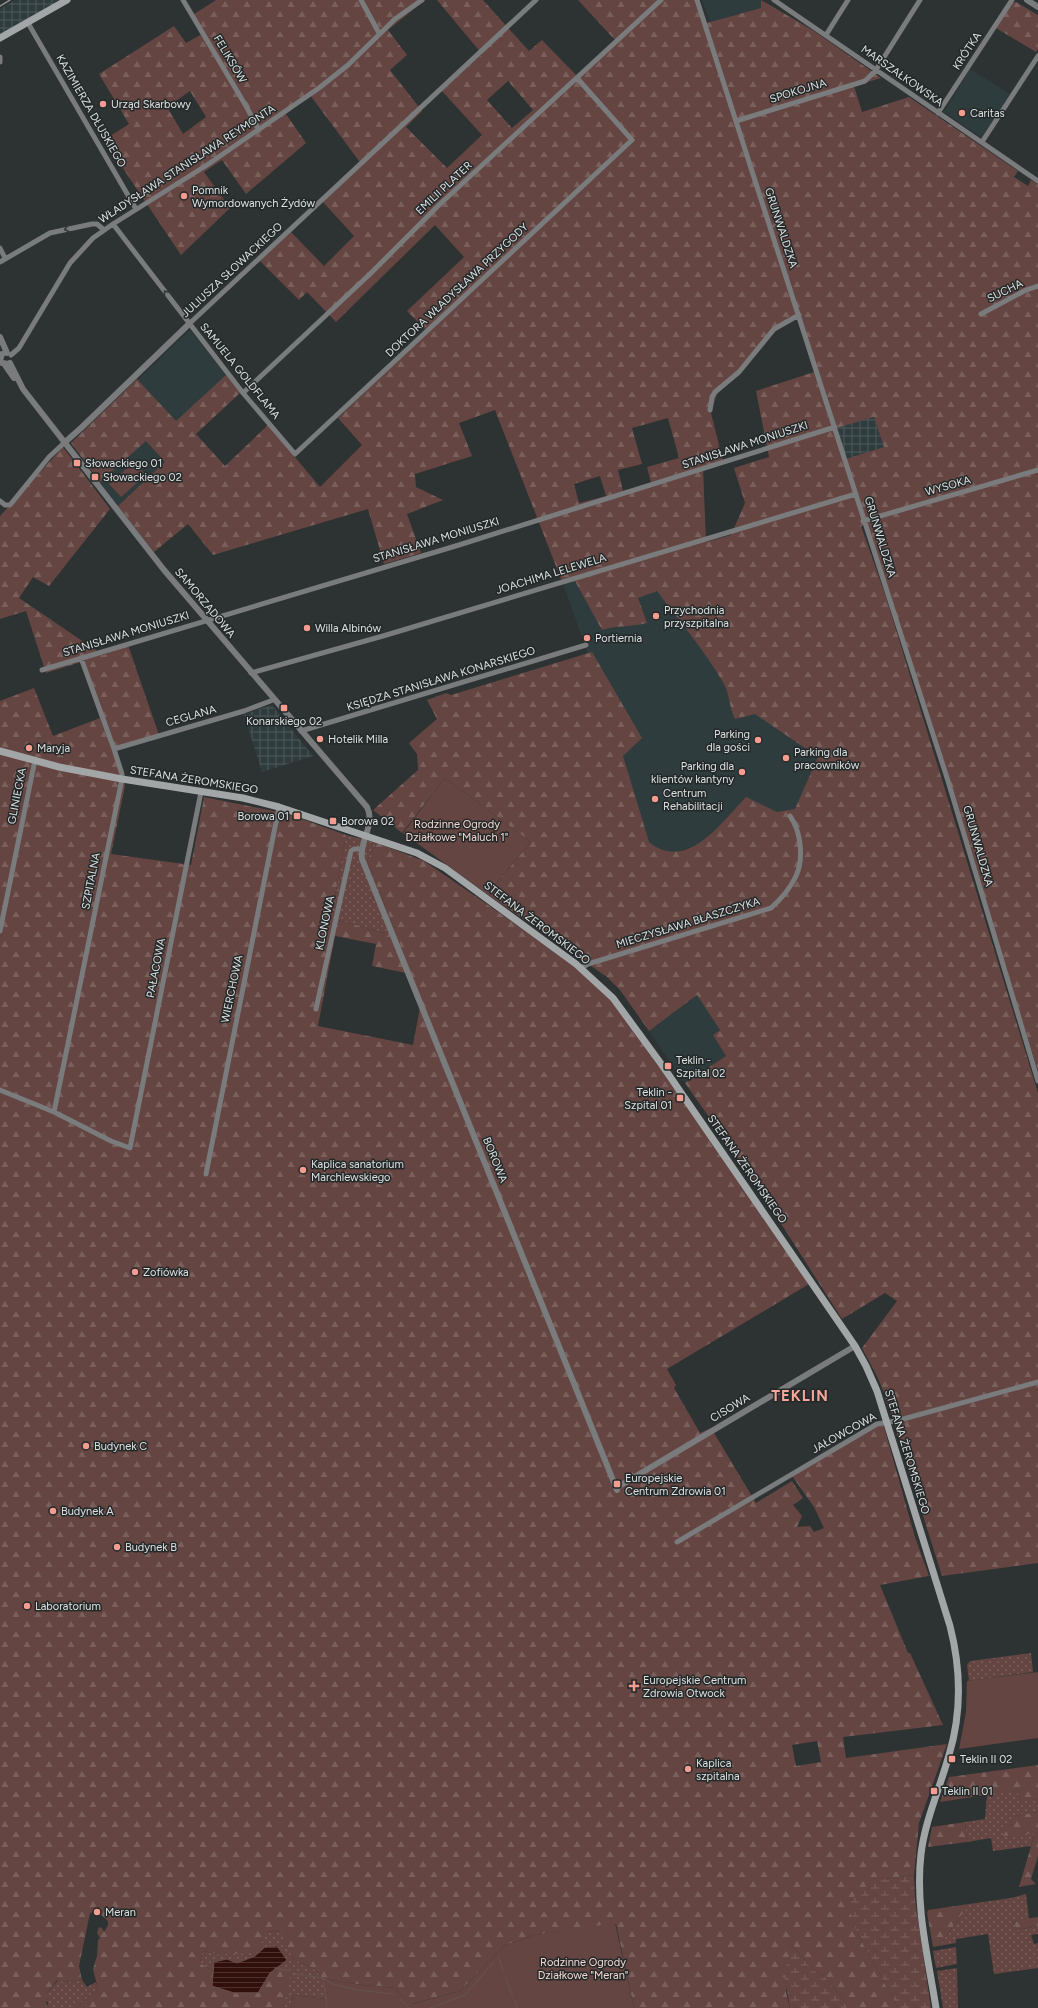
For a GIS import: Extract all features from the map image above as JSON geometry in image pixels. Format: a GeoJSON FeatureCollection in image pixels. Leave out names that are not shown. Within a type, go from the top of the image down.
{"type":"FeatureCollection","features":[{"type":"Feature","properties":{"kind":"main road"},"geometry":{"type":"LineString","coordinates":[[0,38],[67,0]]}},
{"type":"Feature","properties":{"kind":"main road","name":"STEFANA ŻEROMSKIEGO"},"geometry":{"type":"LineString","coordinates":[[0,751],[59,767],[122,779],[243,798],[279,807],[417,854],[445,868],[581,968],[613,998],[631,1022],[855,1346],[872,1378],[948,1619],[958,1661],[958,1713],[954,1738],[926,1828],[919,1875],[920,1907],[936,2008]]}},
{"type":"Feature","properties":{"kind":"street","name":"FELIKSÓW"},"geometry":{"type":"LineString","coordinates":[[183,0],[259,130]]}},
{"type":"Feature","properties":{"kind":"street"},"geometry":{"type":"LineString","coordinates":[[362,0],[380,33]]}},
{"type":"Feature","properties":{"kind":"street","name":"WŁADYSŁAWA STANISŁAWA REYMONTA"},"geometry":{"type":"LineString","coordinates":[[7,354],[19,348],[70,263],[81,249],[104,230],[207,165],[319,88],[348,65],[395,19],[422,0]]}},
{"type":"Feature","properties":{"kind":"street","name":"JULIUSZA SŁOWACKIEGO"},"geometry":{"type":"LineString","coordinates":[[0,501],[5,505],[10,505],[49,457],[536,0]]}},
{"type":"Feature","properties":{"kind":"street","name":"EMILII PLATER"},"geometry":{"type":"LineString","coordinates":[[243,393],[370,274],[438,205],[661,0]]}},
{"type":"Feature","properties":{"kind":"street","name":"GRUNWALDZKA"},"geometry":{"type":"LineString","coordinates":[[697,0],[799,315],[856,494],[863,521],[946,774],[1038,1081]]}},
{"type":"Feature","properties":{"kind":"street","name":"MARSZAŁKOWSKA"},"geometry":{"type":"LineString","coordinates":[[774,0],[782,2],[876,70],[1038,181]]}},
{"type":"Feature","properties":{"kind":"street"},"geometry":{"type":"LineString","coordinates":[[826,35],[848,0]]}},
{"type":"Feature","properties":{"kind":"street"},"geometry":{"type":"LineString","coordinates":[[876,70],[920,0]]}},
{"type":"Feature","properties":{"kind":"street","name":"KRÓTKA"},"geometry":{"type":"LineString","coordinates":[[938,113],[1012,0]]}},
{"type":"Feature","properties":{"kind":"street"},"geometry":{"type":"LineString","coordinates":[[1027,0],[1038,7]]}},
{"type":"Feature","properties":{"kind":"street","name":"KAZIMIERZA DŁUSKIEGO"},"geometry":{"type":"LineString","coordinates":[[28,23],[136,209]]}},
{"type":"Feature","properties":{"kind":"street"},"geometry":{"type":"LineString","coordinates":[[982,142],[1038,56]]}},
{"type":"Feature","properties":{"kind":"street"},"geometry":{"type":"LineString","coordinates":[[0,57],[0,62]]}},
{"type":"Feature","properties":{"kind":"street","name":"SPOKOJNA"},"geometry":{"type":"LineString","coordinates":[[736,121],[865,81],[876,70]]}},
{"type":"Feature","properties":{"kind":"street","name":"DOKTORA WŁADYSŁAWA PRZYGODY"},"geometry":{"type":"LineString","coordinates":[[295,454],[632,140],[577,78]]}},
{"type":"Feature","properties":{"kind":"street"},"geometry":{"type":"LineString","coordinates":[[0,262],[46,234],[55,231],[92,224],[97,224],[104,230]]}},
{"type":"Feature","properties":{"kind":"street","name":"SAMUELA GOLDFLAMA"},"geometry":{"type":"LineString","coordinates":[[113,224],[243,393],[295,454]]}},
{"type":"Feature","properties":{"kind":"street"},"geometry":{"type":"LineString","coordinates":[[0,248],[6,258]]}},
{"type":"Feature","properties":{"kind":"street","name":"SUCHA"},"geometry":{"type":"LineString","coordinates":[[981,314],[1026,290],[1038,286]]}},
{"type":"Feature","properties":{"kind":"street"},"geometry":{"type":"LineString","coordinates":[[710,410],[712,397],[739,372],[774,329],[799,315]]}},
{"type":"Feature","properties":{"kind":"street"},"geometry":{"type":"LineString","coordinates":[[0,340],[7,354],[4,364]]}},
{"type":"Feature","properties":{"kind":"street"},"geometry":{"type":"LineString","coordinates":[[0,347],[7,354]]}},
{"type":"Feature","properties":{"kind":"street"},"geometry":{"type":"LineString","coordinates":[[4,364],[0,360],[7,354]]}},
{"type":"Feature","properties":{"kind":"street","name":"SAMORZĄDOWA"},"geometry":{"type":"LineString","coordinates":[[4,364],[159,564],[301,732],[367,807],[370,815],[370,823],[366,836]]}},
{"type":"Feature","properties":{"kind":"street","name":"STANISŁAWA MONIUSZKI"},"geometry":{"type":"LineString","coordinates":[[42,670],[647,487],[834,427]]}},
{"type":"Feature","properties":{"kind":"street","name":"WYSOKA"},"geometry":{"type":"LineString","coordinates":[[863,521],[1038,470]]}},
{"type":"Feature","properties":{"kind":"street","name":"JOACHIMA LELEWELA"},"geometry":{"type":"LineString","coordinates":[[251,673],[383,636],[856,494]]}},
{"type":"Feature","properties":{"kind":"street","name":"KSIĘDZA STANISŁAWA KONARSKIEGO"},"geometry":{"type":"LineString","coordinates":[[301,732],[586,645]]}},
{"type":"Feature","properties":{"kind":"street","name":"SZPITALNA"},"geometry":{"type":"LineString","coordinates":[[54,1112],[122,779],[114,749],[81,658]]}},
{"type":"Feature","properties":{"kind":"street","name":"CEGLANA"},"geometry":{"type":"LineString","coordinates":[[114,749],[257,707],[274,700]]}},
{"type":"Feature","properties":{"kind":"street","name":"GLINIECKA"},"geometry":{"type":"LineString","coordinates":[[0,931],[35,760]]}},
{"type":"Feature","properties":{"kind":"street","name":"PAŁACOWA"},"geometry":{"type":"LineString","coordinates":[[54,1112],[111,1142],[130,1148],[201,792]]}},
{"type":"Feature","properties":{"kind":"street","name":"WIERCHOWA"},"geometry":{"type":"LineString","coordinates":[[206,1174],[279,807]]}},
{"type":"Feature","properties":{"kind":"street","name":"MIECZYSŁAWA BŁASZCZYKA"},"geometry":{"type":"LineString","coordinates":[[581,968],[588,964],[771,908],[783,897],[797,876],[800,858],[799,838],[796,824],[790,816]]}},
{"type":"Feature","properties":{"kind":"street"},"geometry":{"type":"LineString","coordinates":[[361,849],[366,836]]}},
{"type":"Feature","properties":{"kind":"street","name":"KLONOWA"},"geometry":{"type":"LineString","coordinates":[[316,1009],[351,850],[354,848],[361,849]]}},
{"type":"Feature","properties":{"kind":"street","name":"BOROWA"},"geometry":{"type":"LineString","coordinates":[[361,849],[362,859],[384,915],[617,1489]]}},
{"type":"Feature","properties":{"kind":"street"},"geometry":{"type":"LineString","coordinates":[[0,1090],[54,1112]]}},
{"type":"Feature","properties":{"kind":"street","name":"CISOWA"},"geometry":{"type":"LineString","coordinates":[[617,1489],[855,1346]]}},
{"type":"Feature","properties":{"kind":"street","name":"JAŁOWCOWA"},"geometry":{"type":"LineString","coordinates":[[677,1542],[877,1424],[886,1421],[896,1421],[1038,1382]]}},
{"type":"Feature","properties":{"kind":"shaded area"},"geometry":{"type":"Polygon","coordinates":[[[15,0],[62,0],[0,36],[0,9],[15,0]]]}},
{"type":"Feature","properties":{"kind":"shaded area"},"geometry":{"type":"Polygon","coordinates":[[[702,0],[761,0],[762,8],[710,22],[702,0]]]}},
{"type":"Feature","properties":{"kind":"shaded area"},"geometry":{"type":"Polygon","coordinates":[[[970,69],[1010,94],[982,138],[944,112],[970,69]]]}},
{"type":"Feature","properties":{"kind":"shaded area"},"geometry":{"type":"Polygon","coordinates":[[[190,330],[240,393],[118,506],[71,443],[190,330]]]}},
{"type":"Feature","properties":{"kind":"shaded area"},"geometry":{"type":"Polygon","coordinates":[[[874,416],[884,447],[846,459],[836,428],[874,416]]]}},
{"type":"Feature","properties":{"kind":"shaded area"},"geometry":{"type":"Polygon","coordinates":[[[694,546],[869,792],[582,881],[426,764],[411,747],[441,721],[435,700],[588,654],[563,584],[694,546]]]}},
{"type":"Feature","properties":{"kind":"shaded area"},"geometry":{"type":"Polygon","coordinates":[[[272,705],[313,756],[262,772],[244,714],[272,705]]]}},
{"type":"Feature","properties":{"kind":"shaded area"},"geometry":{"type":"Polygon","coordinates":[[[697,995],[720,1030],[713,1035],[726,1056],[685,1083],[649,1031],[697,995]]]}},
{"type":"Feature","properties":{"kind":"shaded area"},"geometry":{"type":"Polygon","coordinates":[[[277,1946],[287,1960],[270,1973],[258,1993],[234,1993],[212,1986],[214,1962],[227,1959],[237,1963],[255,1956],[265,1947],[277,1946]]]}},
{"type":"Feature","properties":{"kind":"green space"},"geometry":{"type":"Polygon","coordinates":[[[216,0],[425,0],[388,30],[407,55],[390,70],[422,111],[406,127],[447,168],[482,135],[442,91],[482,54],[437,0],[483,0],[529,51],[542,40],[577,76],[615,40],[578,0],[695,0],[703,24],[761,8],[761,0],[814,31],[881,78],[854,86],[862,112],[909,97],[1018,171],[1014,177],[1028,186],[1031,180],[1038,184],[1038,1071],[866,524],[861,526],[886,597],[1038,1093],[1038,1380],[896,1419],[892,1418],[885,1398],[887,1397],[862,1348],[897,1301],[885,1293],[842,1319],[748,1172],[685,1083],[726,1056],[713,1035],[720,1030],[697,995],[649,1031],[620,990],[607,977],[487,894],[531,842],[445,778],[402,833],[373,810],[418,770],[417,754],[409,743],[437,719],[427,700],[446,693],[451,695],[592,652],[642,738],[623,756],[649,842],[663,850],[677,852],[690,848],[703,840],[726,819],[746,797],[777,812],[795,809],[818,757],[755,714],[735,719],[726,688],[717,672],[701,648],[657,591],[638,598],[647,623],[613,627],[602,630],[575,581],[563,584],[495,410],[459,423],[472,456],[415,474],[416,487],[443,500],[407,514],[421,553],[384,564],[368,509],[213,555],[188,524],[154,552],[118,506],[165,462],[146,441],[100,482],[71,443],[137,379],[176,421],[226,375],[240,393],[196,434],[225,466],[268,425],[320,487],[362,445],[338,418],[428,332],[407,311],[464,257],[435,225],[336,322],[307,292],[299,300],[260,261],[291,232],[324,266],[354,236],[323,202],[362,165],[310,95],[286,114],[306,143],[246,194],[222,160],[204,172],[230,208],[181,255],[104,140],[129,124],[99,74],[174,26],[186,43],[202,34],[191,16],[216,0]],[[508,81],[487,100],[512,128],[533,110],[508,81]],[[190,91],[167,107],[183,134],[206,117],[190,91]],[[797,318],[776,331],[740,373],[717,394],[711,413],[723,461],[703,467],[706,542],[731,535],[745,503],[734,468],[769,457],[756,391],[814,372],[797,318]],[[874,417],[837,428],[846,459],[884,447],[874,417]],[[668,418],[632,428],[642,464],[618,470],[623,491],[651,483],[647,467],[679,458],[668,418]],[[600,476],[574,484],[579,503],[606,496],[600,476]]]}},
{"type":"Feature","properties":{"kind":"green space"},"geometry":{"type":"Polygon","coordinates":[[[1016,2],[1038,15],[1038,49],[1036,52],[996,28],[1011,3],[1016,2]]]}},
{"type":"Feature","properties":{"kind":"green space"},"geometry":{"type":"Polygon","coordinates":[[[63,447],[110,509],[49,586],[33,577],[19,598],[103,655],[128,645],[159,735],[116,747],[125,786],[111,854],[191,865],[204,797],[288,814],[346,835],[331,918],[383,933],[394,928],[367,860],[377,843],[424,861],[573,965],[597,985],[624,1015],[809,1284],[667,1369],[676,1385],[674,1388],[700,1433],[711,1428],[756,1503],[792,1481],[803,1498],[793,1505],[802,1516],[797,1527],[810,1526],[814,1532],[824,1528],[814,1507],[792,1476],[881,1424],[884,1427],[915,1537],[929,1576],[880,1585],[908,1653],[910,1653],[943,1725],[843,1737],[846,1758],[947,1744],[919,1823],[914,1875],[884,1879],[853,1925],[898,2008],[847,2008],[845,2002],[824,1976],[814,1971],[792,1945],[786,1992],[790,2008],[634,2008],[616,1924],[535,1935],[504,1946],[460,1991],[412,2004],[399,1993],[396,1988],[324,1979],[313,1968],[293,1959],[280,1930],[266,1932],[257,1953],[221,1954],[202,1951],[200,1963],[235,1985],[268,1966],[292,1970],[283,2008],[75,2008],[98,1989],[93,1969],[97,1956],[98,1940],[100,1938],[97,1933],[99,1927],[102,1928],[104,1932],[108,1925],[108,1921],[98,1912],[90,1913],[79,1966],[82,1980],[64,1982],[57,1980],[47,1993],[50,2000],[46,2002],[48,2008],[0,2008],[0,701],[34,688],[53,736],[100,718],[81,662],[46,673],[26,611],[0,619],[0,516],[63,447]],[[335,936],[318,1026],[413,1045],[420,1007],[406,973],[372,966],[376,944],[335,936]],[[817,1741],[792,1745],[796,1766],[821,1762],[817,1741]]]}},
{"type":"Feature","properties":{"kind":"green space"},"geometry":{"type":"Polygon","coordinates":[[[134,462],[146,475],[121,497],[109,484],[134,462]]]}},
{"type":"Feature","properties":{"kind":"green space","name":"Rodzinne Ogrody Działkowe \"Maluch 1\""},"geometry":{"type":"Polygon","coordinates":[[[445,778],[531,842],[487,894],[403,833],[445,778]]]}},
{"type":"Feature","properties":{"kind":"green space"},"geometry":{"type":"Polygon","coordinates":[[[346,835],[377,843],[367,860],[394,928],[383,933],[331,918],[346,835]]]}},
{"type":"Feature","properties":{"kind":"green space"},"geometry":{"type":"Polygon","coordinates":[[[1038,1384],[1038,1563],[942,1576],[894,1424],[1038,1384]]]}},
{"type":"Feature","properties":{"kind":"green space"},"geometry":{"type":"Polygon","coordinates":[[[1031,1653],[1033,1672],[969,1681],[967,1665],[970,1661],[1031,1653]]]}},
{"type":"Feature","properties":{"kind":"green space"},"geometry":{"type":"Polygon","coordinates":[[[1038,1672],[1038,1738],[959,1749],[966,1712],[967,1681],[1038,1672]]]}},
{"type":"Feature","properties":{"kind":"green space"},"geometry":{"type":"Polygon","coordinates":[[[1038,1765],[1038,1799],[1020,1802],[1018,1790],[940,1802],[949,1777],[1038,1765]]]}},
{"type":"Feature","properties":{"kind":"green space"},"geometry":{"type":"Polygon","coordinates":[[[1018,1790],[1020,1801],[1038,1799],[1038,1812],[1013,1816],[1014,1824],[1004,1826],[1035,1832],[1031,1846],[993,1851],[991,1838],[967,1842],[965,1822],[985,1819],[987,1794],[1018,1790]]]}},
{"type":"Feature","properties":{"kind":"green space"},"geometry":{"type":"Polygon","coordinates":[[[1038,1812],[1038,1856],[1031,1879],[1036,1884],[1019,1887],[1035,1833],[1003,1836],[1004,1825],[1013,1824],[1013,1816],[1038,1812]]]}},
{"type":"Feature","properties":{"kind":"green space"},"geometry":{"type":"Polygon","coordinates":[[[965,1822],[967,1842],[928,1847],[932,1827],[965,1822]]]}},
{"type":"Feature","properties":{"kind":"green space"},"geometry":{"type":"Polygon","coordinates":[[[914,1875],[915,1900],[931,2008],[898,2008],[853,1925],[848,1901],[871,1885],[884,1879],[914,1875]]]}},
{"type":"Feature","properties":{"kind":"green space"},"geometry":{"type":"Polygon","coordinates":[[[1026,1894],[1029,1919],[1013,1921],[1017,1930],[1038,1926],[1038,1934],[1031,1935],[1034,1944],[1038,1943],[1038,1968],[994,1974],[988,1934],[956,1939],[956,1943],[939,1946],[969,1904],[1011,1898],[1026,1894]]]}},
{"type":"Feature","properties":{"kind":"green space"},"geometry":{"type":"Polygon","coordinates":[[[969,1904],[939,1946],[933,1947],[927,1913],[928,1910],[969,1904]]]}},
{"type":"Feature","properties":{"kind":"green space"},"geometry":{"type":"Polygon","coordinates":[[[1038,1917],[1038,1926],[1017,1930],[1013,1921],[1038,1917]]]}},
{"type":"Feature","properties":{"kind":"green space","name":"Rodzinne Ogrody Działkowe \"Meran\""},"geometry":{"type":"Polygon","coordinates":[[[615,1923],[634,2008],[291,2008],[293,1995],[327,1999],[324,1979],[396,1988],[399,1993],[413,2004],[460,1991],[504,1946],[535,1935],[615,1923]]]}},
{"type":"Feature","properties":{"kind":"green space"},"geometry":{"type":"Polygon","coordinates":[[[281,1930],[293,1959],[313,1968],[324,1979],[328,1999],[293,1995],[291,2008],[283,2008],[291,1970],[235,1985],[200,1963],[202,1951],[221,1954],[266,1932],[281,1930]]]}},
{"type":"Feature","properties":{"kind":"green space"},"geometry":{"type":"Polygon","coordinates":[[[792,1945],[814,1971],[824,1976],[845,2002],[847,2008],[790,2008],[784,1974],[792,1945]]]}},
{"type":"Feature","properties":{"kind":"green space"},"geometry":{"type":"Polygon","coordinates":[[[956,1947],[957,1964],[936,1968],[933,1951],[956,1947]]]}},
{"type":"Feature","properties":{"kind":"green space"},"geometry":{"type":"Polygon","coordinates":[[[957,1968],[958,2008],[943,2008],[937,1971],[957,1968]]]}},
{"type":"Feature","properties":{"kind":"green space"},"geometry":{"type":"Polygon","coordinates":[[[58,1980],[65,1982],[82,1980],[87,1987],[96,1982],[98,1989],[75,2008],[48,2008],[47,1993],[58,1980]]]}},
{"type":"Feature","properties":{"kind":"waterway"},"geometry":{"type":"LineString","coordinates":[[499,1958],[503,1971]]}},
{"type":"Feature","properties":{"kind":"waterway"},"geometry":{"type":"LineString","coordinates":[[430,2008],[465,1995],[494,1962]]}},
{"type":"Feature","properties":{"kind":"waterway"},"geometry":{"type":"LineString","coordinates":[[275,1968],[290,1971]]}},
{"type":"Feature","properties":{"kind":"waterway"},"geometry":{"type":"LineString","coordinates":[[296,1974],[323,1978],[333,1984],[358,1990],[394,1994]]}},
{"type":"Feature","properties":{"kind":"waterway"},"geometry":{"type":"LineString","coordinates":[[505,1977],[513,1996]]}},
{"type":"Feature","properties":{"kind":"waterway"},"geometry":{"type":"LineString","coordinates":[[323,1978],[327,2008]]}},
{"type":"Feature","properties":{"kind":"waterway"},"geometry":{"type":"LineString","coordinates":[[400,1999],[409,2008]]}},
{"type":"Feature","properties":{"kind":"waterway"},"geometry":{"type":"LineString","coordinates":[[515,2002],[517,2008]]}},
{"type":"Feature","properties":{"kind":"railway"},"geometry":{"type":"LineString","coordinates":[[0,6],[10,0]]}},
{"type":"Feature","properties":{"kind":"place","name":"Urząd Skarbowy"},"geometry":{"type":"Point","coordinates":[103,104]}},
{"type":"Feature","properties":{"kind":"place","name":"Caritas"},"geometry":{"type":"Point","coordinates":[962,113]}},
{"type":"Feature","properties":{"kind":"place","name":"Pomnik Wymordowanych Żydów"},"geometry":{"type":"Point","coordinates":[184,196]}},
{"type":"Feature","properties":{"kind":"place","name":"Słowackiego 01"},"geometry":{"type":"Point","coordinates":[77,463]}},
{"type":"Feature","properties":{"kind":"place","name":"Słowackiego 02"},"geometry":{"type":"Point","coordinates":[95,477]}},
{"type":"Feature","properties":{"kind":"place","name":"Przychodnia przyszpitalna"},"geometry":{"type":"Point","coordinates":[656,616]}},
{"type":"Feature","properties":{"kind":"place","name":"Willa Albinów"},"geometry":{"type":"Point","coordinates":[307,628]}},
{"type":"Feature","properties":{"kind":"place","name":"Portiernia"},"geometry":{"type":"Point","coordinates":[587,638]}},
{"type":"Feature","properties":{"kind":"place","name":"Konarskiego 02"},"geometry":{"type":"Point","coordinates":[284,708]}},
{"type":"Feature","properties":{"kind":"place","name":"Hotelik Milla"},"geometry":{"type":"Point","coordinates":[320,739]}},
{"type":"Feature","properties":{"kind":"place","name":"Parking dla gości"},"geometry":{"type":"Point","coordinates":[758,740]}},
{"type":"Feature","properties":{"kind":"place","name":"Maryja"},"geometry":{"type":"Point","coordinates":[29,748]}},
{"type":"Feature","properties":{"kind":"place","name":"Parking dla pracowników"},"geometry":{"type":"Point","coordinates":[786,758]}},
{"type":"Feature","properties":{"kind":"place","name":"Parking dla klientów kantyny"},"geometry":{"type":"Point","coordinates":[742,772]}},
{"type":"Feature","properties":{"kind":"place","name":"Centrum Rehabilitacji"},"geometry":{"type":"Point","coordinates":[655,799]}},
{"type":"Feature","properties":{"kind":"place","name":"Borowa 01"},"geometry":{"type":"Point","coordinates":[297,816]}},
{"type":"Feature","properties":{"kind":"place","name":"Borowa 02"},"geometry":{"type":"Point","coordinates":[333,821]}},
{"type":"Feature","properties":{"kind":"place","name":"Teklin - Szpital 02"},"geometry":{"type":"Point","coordinates":[668,1066]}},
{"type":"Feature","properties":{"kind":"place","name":"Teklin - Szpital 01"},"geometry":{"type":"Point","coordinates":[680,1098]}},
{"type":"Feature","properties":{"kind":"place","name":"Kaplica sanatorium Marchlewskiego"},"geometry":{"type":"Point","coordinates":[303,1170]}},
{"type":"Feature","properties":{"kind":"place","name":"Zofiówka"},"geometry":{"type":"Point","coordinates":[135,1272]}},
{"type":"Feature","properties":{"kind":"place","name":"Budynek C"},"geometry":{"type":"Point","coordinates":[86,1446]}},
{"type":"Feature","properties":{"kind":"place","name":"Europejskie Centrum Zdrowia 01"},"geometry":{"type":"Point","coordinates":[617,1484]}},
{"type":"Feature","properties":{"kind":"place","name":"Budynek A"},"geometry":{"type":"Point","coordinates":[53,1511]}},
{"type":"Feature","properties":{"kind":"place","name":"Budynek B"},"geometry":{"type":"Point","coordinates":[117,1547]}},
{"type":"Feature","properties":{"kind":"place","name":"Laboratorium"},"geometry":{"type":"Point","coordinates":[27,1606]}},
{"type":"Feature","properties":{"kind":"place","name":"Europejskie Centrum Zdrowia Otwock"},"geometry":{"type":"Point","coordinates":[634,1686]}},
{"type":"Feature","properties":{"kind":"place","name":"Teklin II 02"},"geometry":{"type":"Point","coordinates":[952,1759]}},
{"type":"Feature","properties":{"kind":"place","name":"Kaplica szpitalna"},"geometry":{"type":"Point","coordinates":[688,1769]}},
{"type":"Feature","properties":{"kind":"place","name":"Teklin II 01"},"geometry":{"type":"Point","coordinates":[934,1791]}},
{"type":"Feature","properties":{"kind":"place","name":"Meran"},"geometry":{"type":"Point","coordinates":[97,1912]}},
{"type":"Feature","properties":{"kind":"district","name":"TEKLIN"},"geometry":{"type":"Point","coordinates":[800,1396]}}]}
